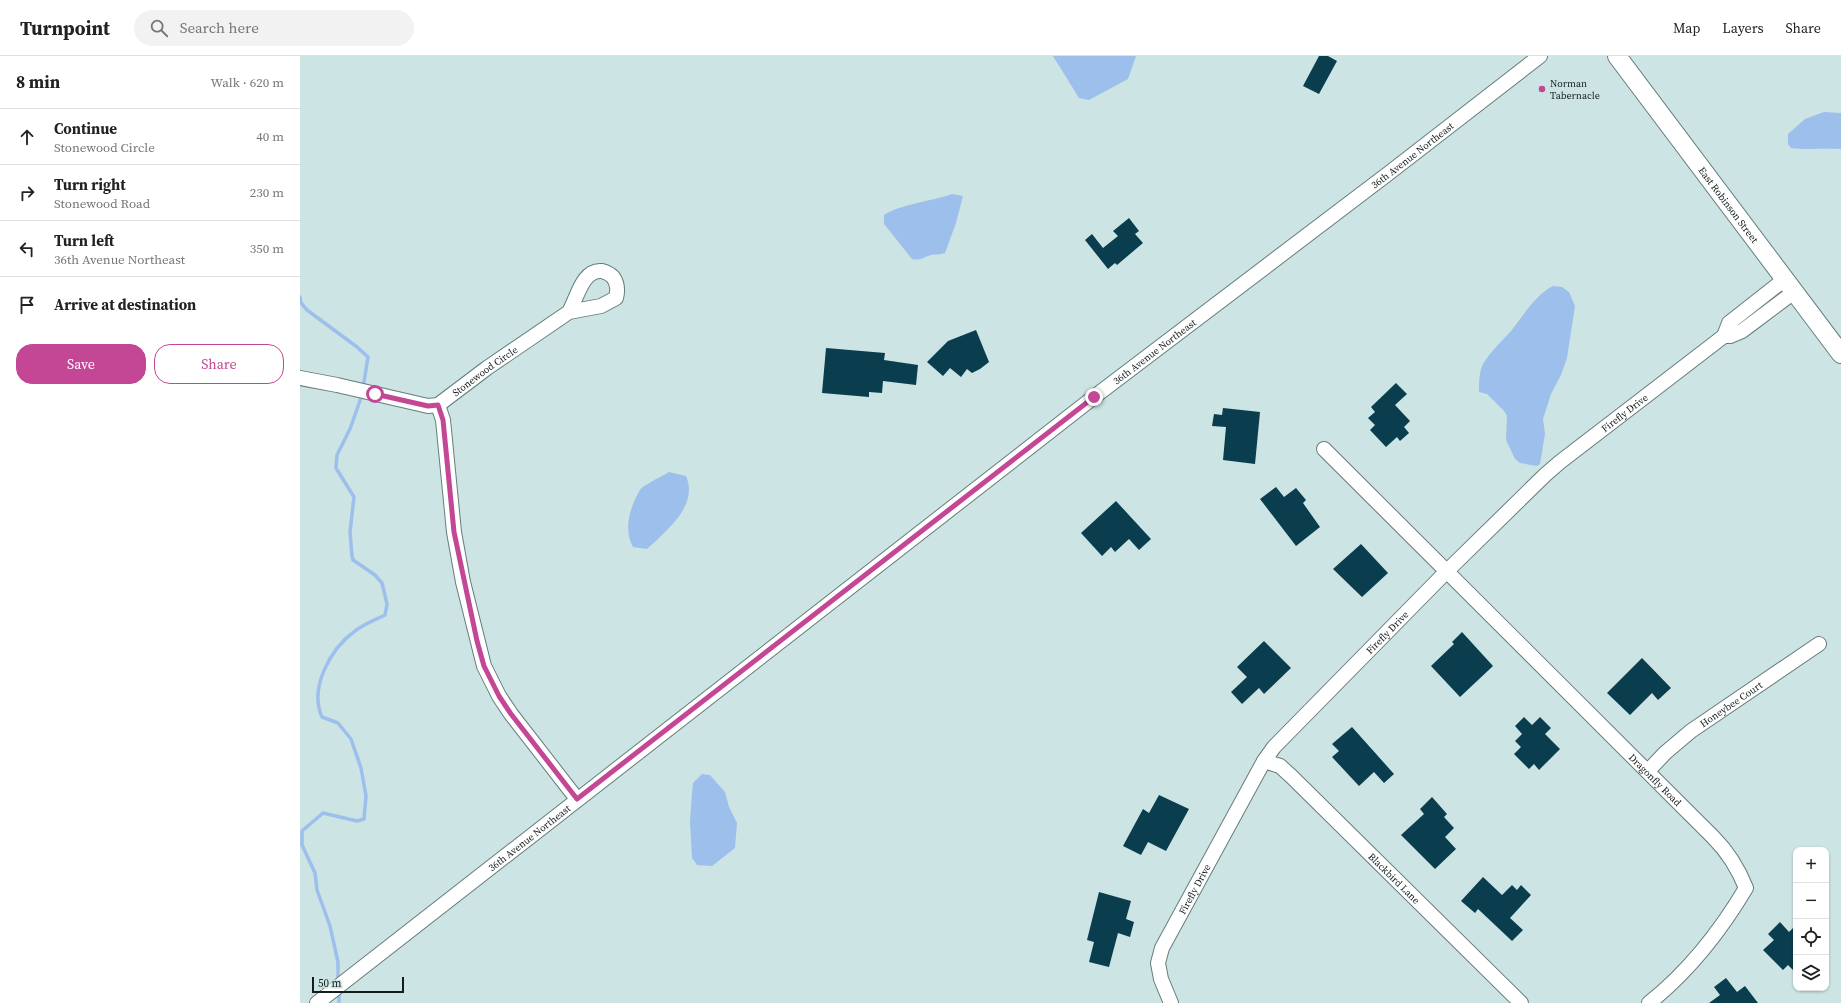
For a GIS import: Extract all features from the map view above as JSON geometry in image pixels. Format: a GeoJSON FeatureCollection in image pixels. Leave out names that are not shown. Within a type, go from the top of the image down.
{"type":"FeatureCollection","features":[{"type":"Feature","properties":{"kind":"street","name":"36th Avenue Northeast"},"geometry":{"type":"LineString","coordinates":[[319,1001],[1094,397],[1389,173],[1540,56]]}},
{"type":"Feature","properties":{"kind":"street","name":"East Robinson Street"},"geometry":{"type":"LineString","coordinates":[[1617,56],[1841,354]]}},
{"type":"Feature","properties":{"kind":"street","name":"Firefly Drive"},"geometry":{"type":"LineString","coordinates":[[1171,1003],[1166,995],[1158,963],[1162,948],[1264,761],[1274,747],[1447,571],[1560,462],[1724,336],[1730,336],[1742,331],[1790,285]]}},
{"type":"Feature","properties":{"kind":"street","name":"Stonewood Circle"},"geometry":{"type":"LineString","coordinates":[[438,405],[513,350],[569,312]]}},
{"type":"Feature","properties":{"kind":"street"},"geometry":{"type":"LineString","coordinates":[[300,378],[428,406],[438,405],[443,420],[454,532],[467,597],[484,666],[499,696],[511,714],[577,799]]}},
{"type":"Feature","properties":{"kind":"street","name":"Dragonfly Road"},"geometry":{"type":"LineString","coordinates":[[1324,449],[1648,771],[1727,852],[1738,870],[1746,888],[1732,910],[1686,969],[1649,1003]]}},
{"type":"Feature","properties":{"kind":"street","name":"Honeybee Court"},"geometry":{"type":"LineString","coordinates":[[1648,771],[1686,734],[1819,644]]}},
{"type":"Feature","properties":{"kind":"street","name":"Blackbird Lane"},"geometry":{"type":"LineString","coordinates":[[1264,761],[1280,766],[1291,776],[1521,1003]]}},
{"type":"Feature","properties":{"kind":"water"},"geometry":{"type":"Polygon","coordinates":[[[1053,56],[1136,56],[1128,79],[1089,100],[1079,98],[1053,56]]]}},
{"type":"Feature","properties":{"kind":"water"},"geometry":{"type":"Polygon","coordinates":[[[1824,112],[1841,113],[1841,149],[1791,148],[1788,144],[1788,134],[1805,119],[1824,112]]]}},
{"type":"Feature","properties":{"kind":"water"},"geometry":{"type":"Polygon","coordinates":[[[952,194],[963,196],[956,223],[945,253],[931,255],[920,259],[912,259],[884,224],[884,215],[908,205],[952,194]]]}},
{"type":"Feature","properties":{"kind":"water"},"geometry":{"type":"Polygon","coordinates":[[[1553,286],[1562,287],[1569,292],[1575,306],[1567,358],[1561,375],[1551,394],[1543,419],[1545,434],[1540,464],[1537,466],[1520,463],[1515,459],[1506,440],[1507,416],[1487,394],[1479,392],[1480,378],[1483,364],[1489,355],[1511,331],[1535,300],[1553,286]]]}},
{"type":"Feature","properties":{"kind":"water"},"geometry":{"type":"Polygon","coordinates":[[[669,472],[686,476],[689,487],[688,498],[684,508],[671,526],[647,549],[633,547],[628,533],[628,526],[636,497],[642,488],[669,472]]]}},
{"type":"Feature","properties":{"kind":"water"},"geometry":{"type":"Polygon","coordinates":[[[702,774],[710,775],[725,792],[729,807],[737,823],[735,848],[712,866],[697,865],[692,858],[690,822],[693,783],[702,774]]]}},
{"type":"Feature","properties":{"kind":"building"},"geometry":{"type":"Polygon","coordinates":[[[1319,56],[1328,56],[1337,61],[1319,94],[1303,86],[1319,56]]]}},
{"type":"Feature","properties":{"kind":"building"},"geometry":{"type":"Polygon","coordinates":[[[1129,218],[1139,231],[1135,234],[1143,243],[1117,265],[1115,263],[1108,269],[1085,240],[1092,234],[1103,248],[1118,236],[1113,231],[1129,218]]]}},
{"type":"Feature","properties":{"kind":"building"},"geometry":{"type":"Polygon","coordinates":[[[976,330],[989,362],[980,369],[972,373],[967,369],[961,377],[950,368],[943,376],[927,362],[948,341],[976,330]]]}},
{"type":"Feature","properties":{"kind":"building"},"geometry":{"type":"Polygon","coordinates":[[[826,348],[885,353],[884,360],[918,365],[916,385],[883,381],[882,393],[869,392],[869,397],[822,393],[826,348]]]}},
{"type":"Feature","properties":{"kind":"building"},"geometry":{"type":"Polygon","coordinates":[[[1396,383],[1407,394],[1395,405],[1410,421],[1404,427],[1409,433],[1400,441],[1397,437],[1386,447],[1370,430],[1375,425],[1368,418],[1375,412],[1371,407],[1396,383]]]}},
{"type":"Feature","properties":{"kind":"building"},"geometry":{"type":"Polygon","coordinates":[[[1223,408],[1260,412],[1255,464],[1223,460],[1226,427],[1212,426],[1214,414],[1222,415],[1223,408]]]}},
{"type":"Feature","properties":{"kind":"building"},"geometry":{"type":"Polygon","coordinates":[[[1276,487],[1284,497],[1296,488],[1306,500],[1303,503],[1320,527],[1296,546],[1260,499],[1276,487]]]}},
{"type":"Feature","properties":{"kind":"building"},"geometry":{"type":"Polygon","coordinates":[[[1116,501],[1151,539],[1139,550],[1129,539],[1115,552],[1111,547],[1102,556],[1081,533],[1116,501]]]}},
{"type":"Feature","properties":{"kind":"building"},"geometry":{"type":"Polygon","coordinates":[[[1361,544],[1388,573],[1362,597],[1333,569],[1361,544]]]}},
{"type":"Feature","properties":{"kind":"building"},"geometry":{"type":"Polygon","coordinates":[[[1462,632],[1493,666],[1460,697],[1431,666],[1454,644],[1452,642],[1462,632]]]}},
{"type":"Feature","properties":{"kind":"building"},"geometry":{"type":"Polygon","coordinates":[[[1264,641],[1291,668],[1264,694],[1259,688],[1242,704],[1231,692],[1247,677],[1237,667],[1264,641]]]}},
{"type":"Feature","properties":{"kind":"building"},"geometry":{"type":"Polygon","coordinates":[[[1642,658],[1671,688],[1658,700],[1652,693],[1630,715],[1607,693],[1642,658]]]}},
{"type":"Feature","properties":{"kind":"building"},"geometry":{"type":"Polygon","coordinates":[[[1524,717],[1532,725],[1540,717],[1551,728],[1545,734],[1560,749],[1539,770],[1534,764],[1529,769],[1514,754],[1521,747],[1515,741],[1522,734],[1515,726],[1524,717]]]}},
{"type":"Feature","properties":{"kind":"building"},"geometry":{"type":"Polygon","coordinates":[[[1352,727],[1394,774],[1384,783],[1374,772],[1359,786],[1332,757],[1339,751],[1332,744],[1352,727]]]}},
{"type":"Feature","properties":{"kind":"building"},"geometry":{"type":"Polygon","coordinates":[[[1159,795],[1189,809],[1166,851],[1148,842],[1141,855],[1123,846],[1143,809],[1149,813],[1159,795]]]}},
{"type":"Feature","properties":{"kind":"building"},"geometry":{"type":"Polygon","coordinates":[[[1432,797],[1447,814],[1444,817],[1454,828],[1445,837],[1456,849],[1435,869],[1401,835],[1424,814],[1420,809],[1432,797]]]}},
{"type":"Feature","properties":{"kind":"building"},"geometry":{"type":"Polygon","coordinates":[[[1483,877],[1502,895],[1512,885],[1517,890],[1521,885],[1531,895],[1510,918],[1523,930],[1512,941],[1478,909],[1475,913],[1461,901],[1483,877]]]}},
{"type":"Feature","properties":{"kind":"building"},"geometry":{"type":"Polygon","coordinates":[[[1099,892],[1131,901],[1126,919],[1134,922],[1130,937],[1118,933],[1109,967],[1089,962],[1094,942],[1087,940],[1099,892]]]}},
{"type":"Feature","properties":{"kind":"building"},"geometry":{"type":"Polygon","coordinates":[[[1780,922],[1789,932],[1793,928],[1793,970],[1788,965],[1783,970],[1763,950],[1774,940],[1768,934],[1780,922]]]}},
{"type":"Feature","properties":{"kind":"building"},"geometry":{"type":"Polygon","coordinates":[[[1726,978],[1737,992],[1745,986],[1758,1003],[1709,1003],[1720,995],[1714,987],[1726,978]]]}},
{"type":"Feature","properties":{"kind":"waterway"},"geometry":{"type":"LineString","coordinates":[[300,297],[301,303],[307,310],[357,347],[368,357],[363,388]]}},
{"type":"Feature","properties":{"kind":"waterway"},"geometry":{"type":"LineString","coordinates":[[338,982],[338,962],[330,926],[317,890],[315,873],[302,845],[302,831],[323,813],[357,821],[364,819],[366,796],[361,768],[351,739],[338,723],[322,717],[318,694],[324,670],[337,648],[358,629],[385,615],[387,604],[382,583],[375,575],[353,560],[350,532],[354,497],[336,468],[337,455],[350,429],[362,395]]}},
{"type":"Feature","properties":{"kind":"waterway"},"geometry":{"type":"LineString","coordinates":[[339,992],[339,1003]]}},
{"type":"Feature","properties":{"kind":"place","name":"Norman Tabernacle"},"geometry":{"type":"Point","coordinates":[1542,89]}},
{"type":"Feature","properties":{"kind":"route"},"geometry":{"type":"LineString","coordinates":[[375,394],[428,406],[438,405],[443,420],[454,532],[477,641],[484,666],[499,696],[511,714],[577,799],[1094,397]]}}]}
